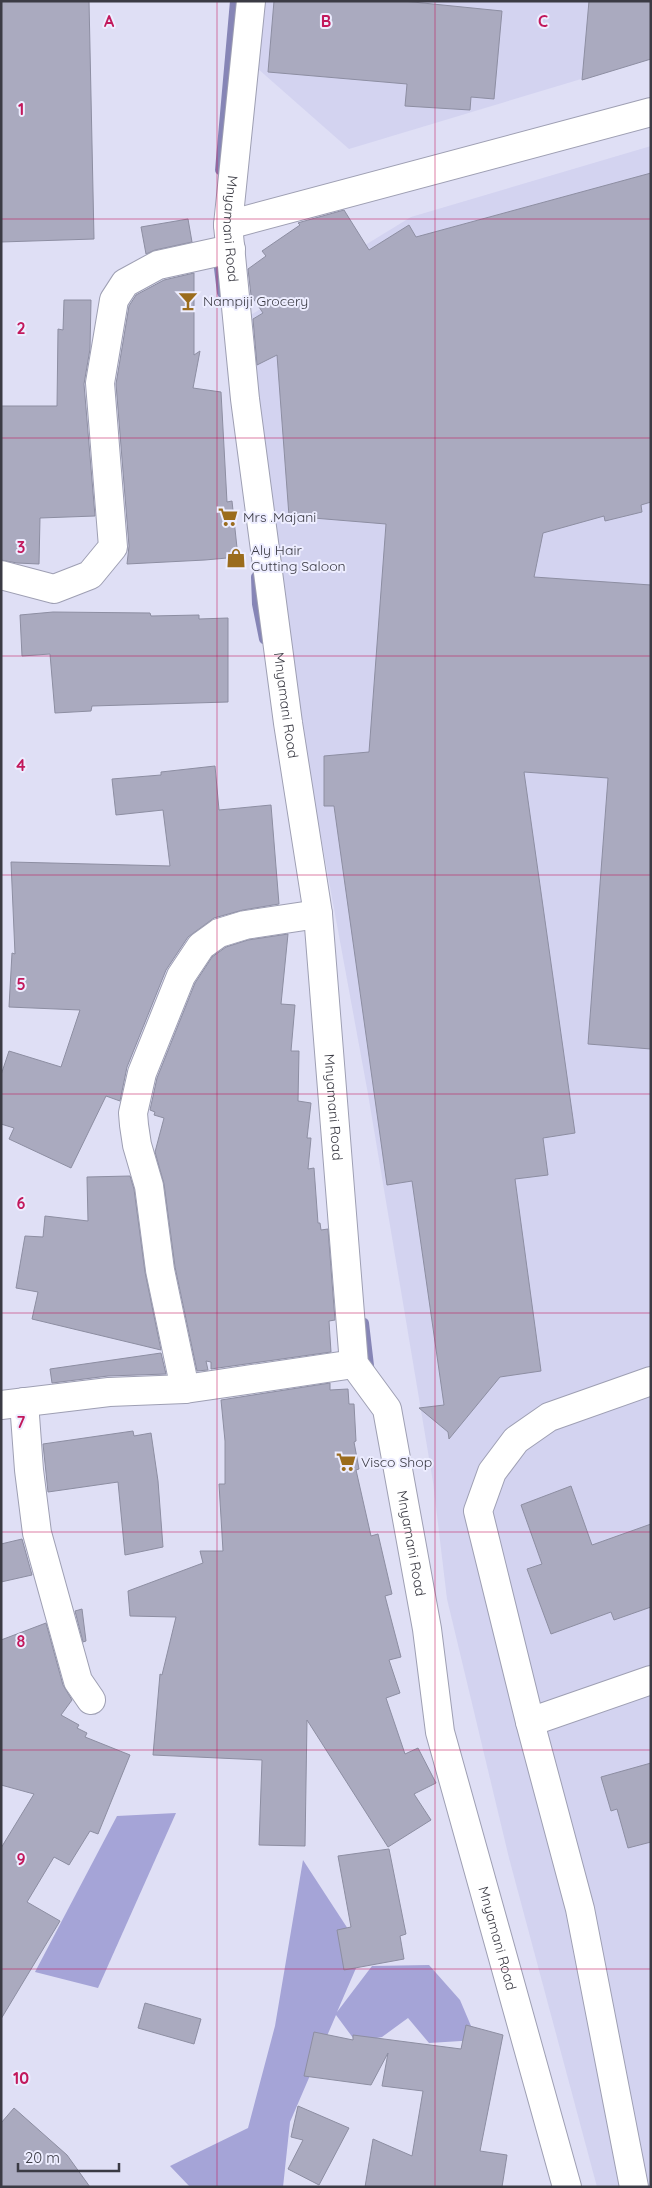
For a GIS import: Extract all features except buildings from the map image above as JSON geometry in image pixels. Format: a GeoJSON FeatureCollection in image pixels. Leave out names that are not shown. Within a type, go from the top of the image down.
{"type":"FeatureCollection","features":[{"type":"Feature","properties":{"kind":"street","name":"Mnyamani Road"},"geometry":{"type":"LineString","coordinates":[[251,1],[230,237],[246,399],[285,703],[318,914],[354,1364],[387,1409],[427,1629],[440,1732],[567,2187]]}},
{"type":"Feature","properties":{"kind":"street"},"geometry":{"type":"LineString","coordinates":[[1,575],[54,588],[90,575],[113,547],[100,383],[114,300],[125,283],[158,265],[230,237],[651,112]]}},
{"type":"Feature","properties":{"kind":"street"},"geometry":{"type":"LineString","coordinates":[[185,1389],[160,1270],[149,1186],[137,1146],[134,1125],[133,1113],[142,1073],[181,976],[201,946],[219,933],[244,925],[318,914]]}},
{"type":"Feature","properties":{"kind":"street"},"geometry":{"type":"LineString","coordinates":[[91,1700],[78,1681],[37,1533],[29,1470],[13,1404],[109,1392],[185,1389],[354,1364]]}},
{"type":"Feature","properties":{"kind":"street"},"geometry":{"type":"LineString","coordinates":[[634,2187],[580,1909],[530,1722],[478,1511],[492,1472],[516,1440],[550,1417],[651,1381]]}},
{"type":"Feature","properties":{"kind":"street"},"geometry":{"type":"LineString","coordinates":[[530,1722],[651,1680]]}},
{"type":"Feature","properties":{"kind":"shaded area"},"geometry":{"type":"Polygon","coordinates":[[[264,1],[651,1],[651,58],[349,149],[257,68],[264,1]]]}},
{"type":"Feature","properties":{"kind":"shaded area"},"geometry":{"type":"Polygon","coordinates":[[[651,146],[651,2187],[597,2187],[509,1858],[447,1599],[433,1482],[368,1094],[313,794],[270,523],[241,321],[411,217],[651,146]]]}},
{"type":"Feature","properties":{"kind":"shaded area"},"geometry":{"type":"Polygon","coordinates":[[[176,1813],[98,1988],[35,1972],[117,1816],[176,1813]]]}},
{"type":"Feature","properties":{"kind":"shaded area"},"geometry":{"type":"Polygon","coordinates":[[[303,1860],[363,1952],[337,2012],[372,1966],[429,1965],[460,2000],[477,2040],[429,2043],[408,2018],[382,2037],[356,2042],[336,2015],[290,2122],[283,2187],[190,2187],[170,2166],[248,2128],[275,2026],[303,1860]]]}},
{"type":"Feature","properties":{"kind":"waterway"},"geometry":{"type":"LineString","coordinates":[[220,170],[235,1]]}},
{"type":"Feature","properties":{"kind":"waterway"},"geometry":{"type":"LineString","coordinates":[[218,260],[222,293]]}},
{"type":"Feature","properties":{"kind":"waterway"},"geometry":{"type":"LineString","coordinates":[[256,577],[257,604],[264,639]]}},
{"type":"Feature","properties":{"kind":"waterway"},"geometry":{"type":"LineString","coordinates":[[364,1323],[370,1374]]}},
{"type":"Feature","properties":{"kind":"place","name":"Nampiji Grocery"},"geometry":{"type":"Point","coordinates":[188,301]}},
{"type":"Feature","properties":{"kind":"place","name":"Mrs .Majani"},"geometry":{"type":"Point","coordinates":[228,517]}},
{"type":"Feature","properties":{"kind":"place","name":"Aly Hair Cutting Saloon"},"geometry":{"type":"Point","coordinates":[236,558]}},
{"type":"Feature","properties":{"kind":"place","name":"Visco Shop"},"geometry":{"type":"Point","coordinates":[346,1462]}}]}
